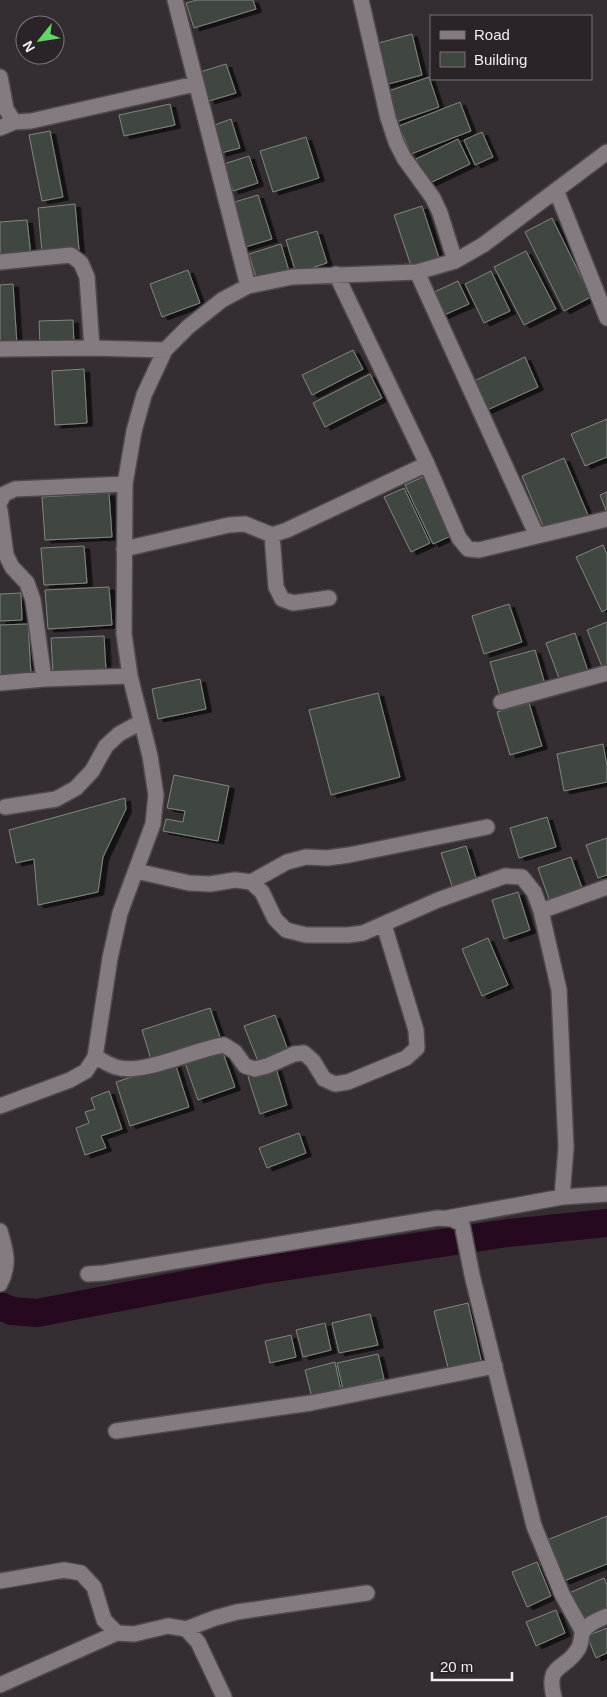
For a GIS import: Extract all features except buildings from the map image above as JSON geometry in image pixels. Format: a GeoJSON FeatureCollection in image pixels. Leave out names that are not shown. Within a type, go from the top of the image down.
{"type":"FeatureCollection","features":[{"type":"Feature","properties":{"kind":"street"},"geometry":{"type":"LineString","coordinates":[[175,0],[248,286]]}},
{"type":"Feature","properties":{"kind":"street"},"geometry":{"type":"LineString","coordinates":[[361,0],[388,118],[396,142],[404,158],[433,198],[440,213],[455,261]]}},
{"type":"Feature","properties":{"kind":"street"},"geometry":{"type":"LineString","coordinates":[[0,77],[6,109],[14,122]]}},
{"type":"Feature","properties":{"kind":"street"},"geometry":{"type":"LineString","coordinates":[[0,128],[14,122],[31,121],[196,84]]}},
{"type":"Feature","properties":{"kind":"street"},"geometry":{"type":"LineString","coordinates":[[0,1106],[70,1080],[86,1071],[95,1057],[110,958],[120,914],[153,824],[156,795],[150,756],[130,676],[124,634],[125,484],[134,431],[144,395],[165,350],[188,327],[222,300],[248,286],[292,277],[417,272],[455,261],[482,245],[607,152]]}},
{"type":"Feature","properties":{"kind":"street"},"geometry":{"type":"LineString","coordinates":[[556,190],[607,318]]}},
{"type":"Feature","properties":{"kind":"street"},"geometry":{"type":"LineString","coordinates":[[0,262],[71,255],[81,263],[87,277],[92,348]]}},
{"type":"Feature","properties":{"kind":"street"},"geometry":{"type":"LineString","coordinates":[[417,272],[537,536]]}},
{"type":"Feature","properties":{"kind":"street"},"geometry":{"type":"LineString","coordinates":[[336,274],[427,464],[459,538],[468,549],[479,550],[607,519]]}},
{"type":"Feature","properties":{"kind":"street"},"geometry":{"type":"LineString","coordinates":[[0,349],[92,348],[165,350]]}},
{"type":"Feature","properties":{"kind":"street"},"geometry":{"type":"LineString","coordinates":[[124,549],[229,525],[245,524],[272,534],[287,530],[427,464]]}},
{"type":"Feature","properties":{"kind":"street"},"geometry":{"type":"LineString","coordinates":[[0,502],[4,494],[15,489],[125,484]]}},
{"type":"Feature","properties":{"kind":"street"},"geometry":{"type":"LineString","coordinates":[[0,510],[6,555],[12,567],[27,583],[34,600],[44,679]]}},
{"type":"Feature","properties":{"kind":"street"},"geometry":{"type":"LineString","coordinates":[[272,534],[276,586],[282,599],[292,603],[330,598]]}},
{"type":"Feature","properties":{"kind":"street"},"geometry":{"type":"LineString","coordinates":[[501,702],[607,673]]}},
{"type":"Feature","properties":{"kind":"street"},"geometry":{"type":"LineString","coordinates":[[0,683],[44,679],[130,676]]}},
{"type":"Feature","properties":{"kind":"street"},"geometry":{"type":"LineString","coordinates":[[5,807],[56,800],[76,788],[92,771],[106,746],[119,734],[141,722]]}},
{"type":"Feature","properties":{"kind":"street"},"geometry":{"type":"LineString","coordinates":[[251,882],[288,862],[306,857],[349,856],[487,827]]}},
{"type":"Feature","properties":{"kind":"street"},"geometry":{"type":"LineString","coordinates":[[136,871],[189,883],[210,884],[235,880],[251,882],[262,892],[275,919],[286,930],[306,935],[363,933],[438,900],[505,876],[522,877],[534,892],[541,911],[559,990],[566,1148],[562,1197]]}},
{"type":"Feature","properties":{"kind":"street"},"geometry":{"type":"LineString","coordinates":[[541,911],[607,887]]}},
{"type":"Feature","properties":{"kind":"street"},"geometry":{"type":"LineString","coordinates":[[95,1057],[116,1067],[128,1070],[144,1068],[211,1046],[224,1044],[234,1052],[245,1066],[255,1069],[267,1066],[294,1054],[304,1053],[313,1062],[324,1079],[335,1084],[348,1082],[406,1058],[416,1048],[416,1030],[384,925]]}},
{"type":"Feature","properties":{"kind":"street"},"geometry":{"type":"LineString","coordinates":[[445,1218],[562,1197],[607,1194]]}},
{"type":"Feature","properties":{"kind":"street"},"geometry":{"type":"LineString","coordinates":[[88,1274],[225,1254],[438,1218],[452,1219],[462,1224],[472,1275],[534,1526],[562,1594],[583,1632]]}},
{"type":"Feature","properties":{"kind":"street"},"geometry":{"type":"LineString","coordinates":[[0,1231],[7,1252],[5,1274],[0,1284]]}},
{"type":"Feature","properties":{"kind":"street"},"geometry":{"type":"LineString","coordinates":[[116,1431],[312,1403],[495,1366]]}},
{"type":"Feature","properties":{"kind":"street"},"geometry":{"type":"LineString","coordinates":[[0,1581],[64,1570],[81,1572],[94,1587],[104,1620],[117,1632]]}},
{"type":"Feature","properties":{"kind":"street"},"geometry":{"type":"LineString","coordinates":[[0,1685],[117,1632],[134,1634],[168,1626],[186,1629],[237,1612],[367,1593]]}},
{"type":"Feature","properties":{"kind":"street"},"geometry":{"type":"LineString","coordinates":[[554,1697],[551,1682],[556,1669],[570,1659],[579,1648],[583,1632],[594,1621],[607,1616]]}},
{"type":"Feature","properties":{"kind":"street"},"geometry":{"type":"LineString","coordinates":[[186,1629],[198,1642],[224,1697]]}},
{"type":"Feature","properties":{"kind":"waterway"},"geometry":{"type":"LineString","coordinates":[[0,1306],[12,1311],[37,1313],[262,1270],[508,1233],[607,1223]]}}]}
